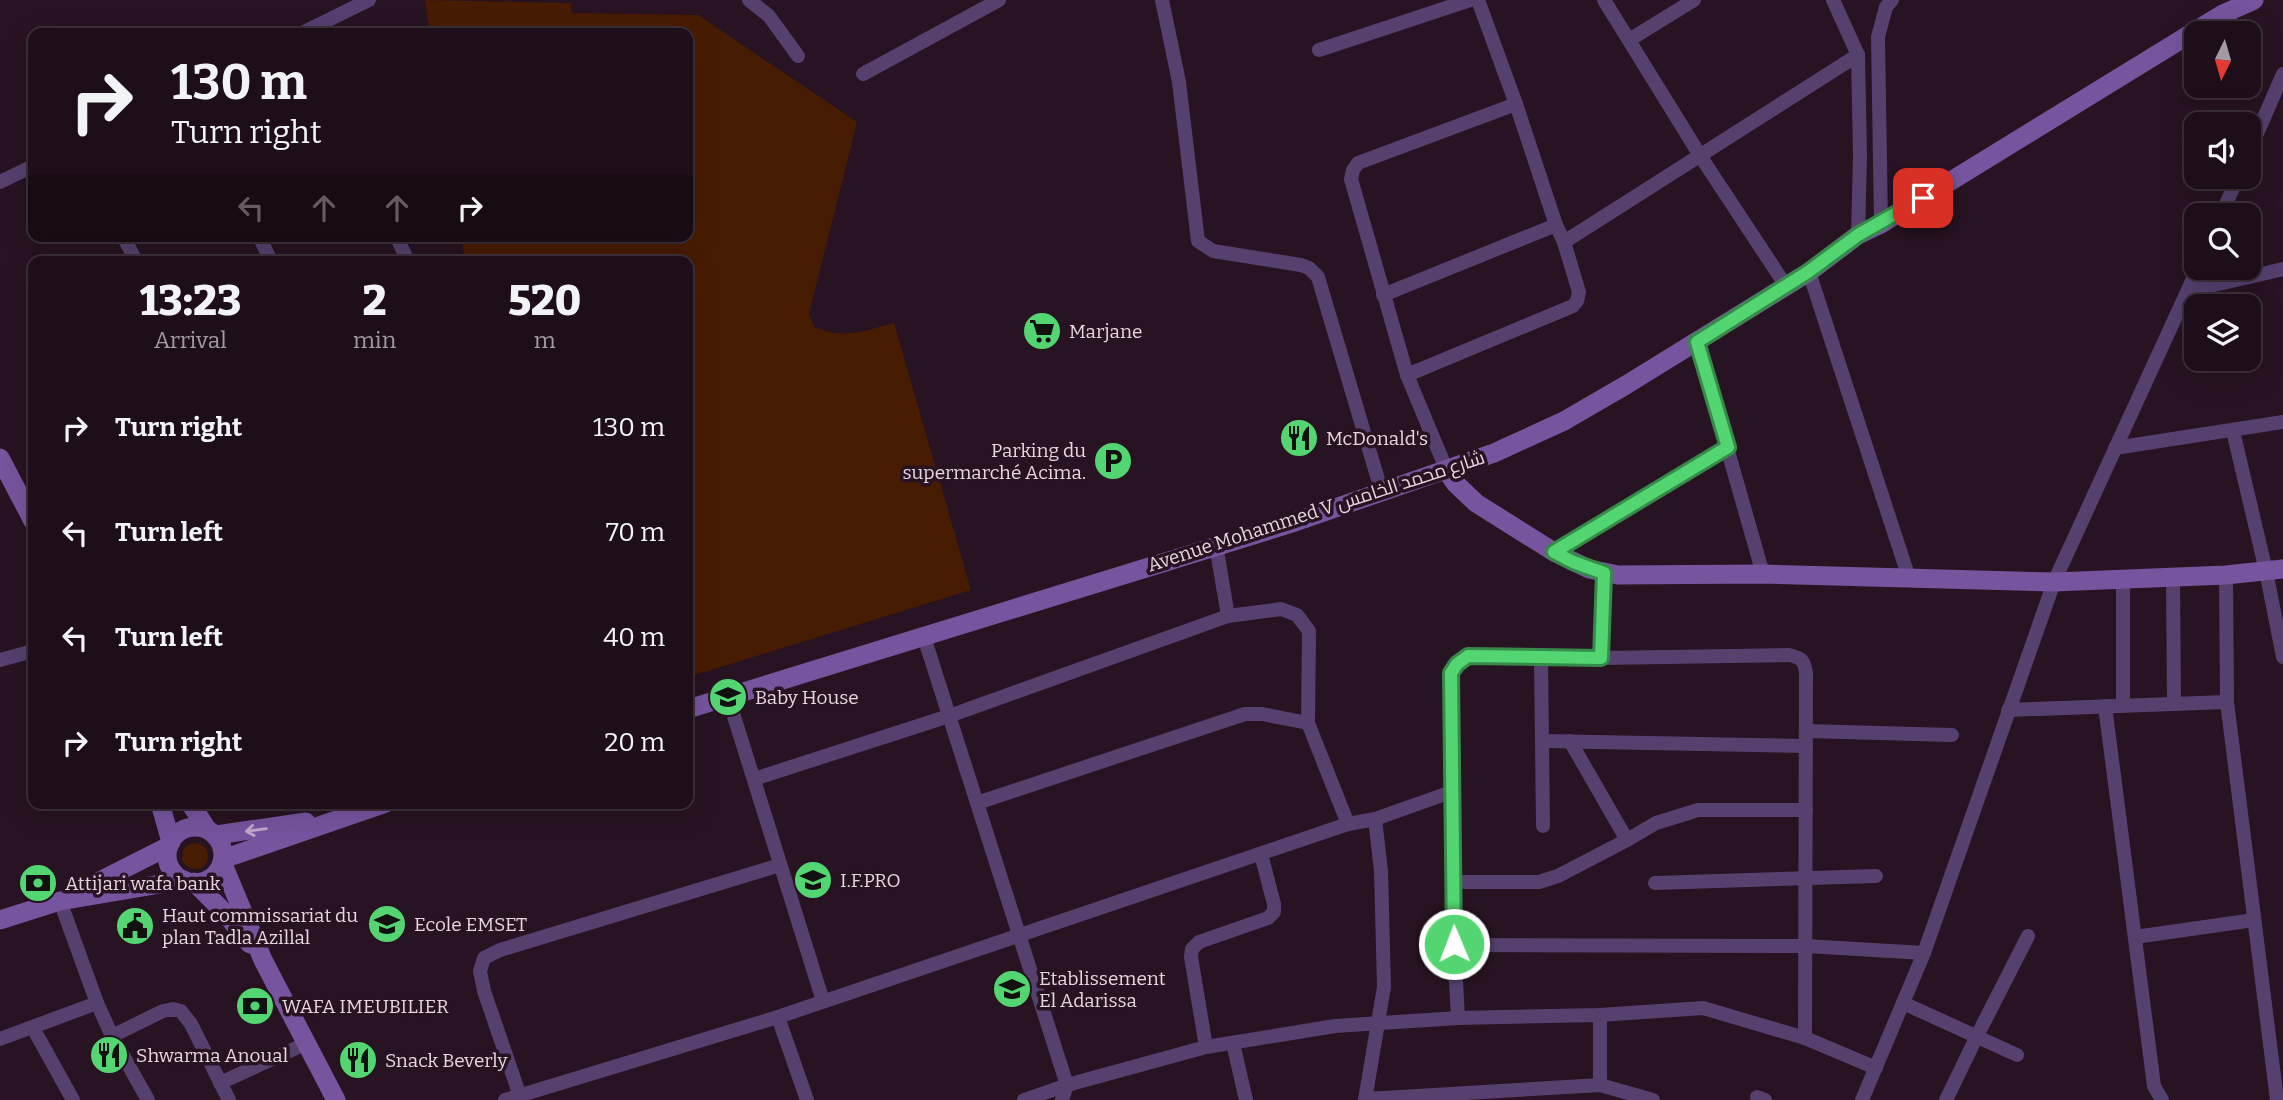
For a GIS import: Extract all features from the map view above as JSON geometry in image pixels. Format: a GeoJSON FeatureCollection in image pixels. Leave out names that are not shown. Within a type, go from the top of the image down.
{"type":"FeatureCollection","features":[{"type":"Feature","properties":{"kind":"main road","name":"Avenue Mohammed V شارع محمد الخامس"},"geometry":{"type":"LineString","coordinates":[[2221,15],[2236,0]]}},
{"type":"Feature","properties":{"kind":"main road","name":"Avenue Mohammed V شارع محمد الخامس"},"geometry":{"type":"LineString","coordinates":[[693,708],[1289,524],[1494,453],[1564,421],[1697,342],[1808,272],[1858,235],[1881,224],[2221,15],[2254,0]]}},
{"type":"Feature","properties":{"kind":"main road"},"geometry":{"type":"LineString","coordinates":[[0,458],[28,511]]}},
{"type":"Feature","properties":{"kind":"main road"},"geometry":{"type":"LineString","coordinates":[[1447,471],[1455,483],[1476,503],[1554,552],[1604,573],[1634,576],[1763,574],[2053,582],[2173,579],[2275,570]]}},
{"type":"Feature","properties":{"kind":"main road"},"geometry":{"type":"LineString","coordinates":[[161,809],[170,844],[168,862],[177,876],[189,881],[226,914],[263,960]]}},
{"type":"Feature","properties":{"kind":"main road"},"geometry":{"type":"LineString","coordinates":[[194,809],[221,842],[223,861],[263,960],[336,1100]]}},
{"type":"Feature","properties":{"kind":"main road"},"geometry":{"type":"LineString","coordinates":[[0,920],[60,901],[209,879],[215,875],[223,861],[368,809]]}},
{"type":"Feature","properties":{"kind":"main road"},"geometry":{"type":"LineString","coordinates":[[60,901],[170,844],[182,830],[199,827],[211,832],[345,817]]}},
{"type":"Feature","properties":{"kind":"street"},"geometry":{"type":"LineString","coordinates":[[312,28],[369,0]]}},
{"type":"Feature","properties":{"kind":"street"},"geometry":{"type":"LineString","coordinates":[[749,0],[769,16],[798,56]]}},
{"type":"Feature","properties":{"kind":"street"},"geometry":{"type":"LineString","coordinates":[[863,74],[999,0]]}},
{"type":"Feature","properties":{"kind":"street"},"geometry":{"type":"LineString","coordinates":[[1162,0],[1179,82],[1198,240],[1213,251],[1301,265],[1309,268],[1318,277],[1382,493]]}},
{"type":"Feature","properties":{"kind":"street"},"geometry":{"type":"LineString","coordinates":[[1320,50],[1470,0]]}},
{"type":"Feature","properties":{"kind":"street"},"geometry":{"type":"LineString","coordinates":[[1406,375],[1573,306],[1577,302],[1579,292],[1564,242],[1478,0]]}},
{"type":"Feature","properties":{"kind":"street"},"geometry":{"type":"LineString","coordinates":[[1604,0],[1700,157],[1786,286]]}},
{"type":"Feature","properties":{"kind":"street"},"geometry":{"type":"LineString","coordinates":[[1629,40],[1694,0]]}},
{"type":"Feature","properties":{"kind":"street"},"geometry":{"type":"LineString","coordinates":[[1833,0],[1858,55],[1858,235]]}},
{"type":"Feature","properties":{"kind":"street"},"geometry":{"type":"LineString","coordinates":[[1881,224],[1878,37],[1886,7],[1892,0]]}},
{"type":"Feature","properties":{"kind":"street"},"geometry":{"type":"LineString","coordinates":[[1564,242],[1858,55]]}},
{"type":"Feature","properties":{"kind":"street"},"geometry":{"type":"LineString","coordinates":[[2261,124],[2283,74]]}},
{"type":"Feature","properties":{"kind":"street"},"geometry":{"type":"LineString","coordinates":[[1447,471],[1406,375],[1351,179],[1358,163],[1516,104]]}},
{"type":"Feature","properties":{"kind":"street"},"geometry":{"type":"LineString","coordinates":[[0,182],[28,168]]}},
{"type":"Feature","properties":{"kind":"street"},"geometry":{"type":"LineString","coordinates":[[1383,295],[1556,225]]}},
{"type":"Feature","properties":{"kind":"street"},"geometry":{"type":"LineString","coordinates":[[2188,291],[2283,269]]}},
{"type":"Feature","properties":{"kind":"street"},"geometry":{"type":"LineString","coordinates":[[1808,272],[1909,578]]}},
{"type":"Feature","properties":{"kind":"street"},"geometry":{"type":"LineString","coordinates":[[1862,1100],[1924,953],[2053,582],[2193,280]]}},
{"type":"Feature","properties":{"kind":"street"},"geometry":{"type":"LineString","coordinates":[[1697,342],[1763,574]]}},
{"type":"Feature","properties":{"kind":"street"},"geometry":{"type":"LineString","coordinates":[[2115,448],[2283,422]]}},
{"type":"Feature","properties":{"kind":"street"},"geometry":{"type":"LineString","coordinates":[[2233,431],[2275,570],[2283,657]]}},
{"type":"Feature","properties":{"kind":"street"},"geometry":{"type":"LineString","coordinates":[[1554,552],[1728,447]]}},
{"type":"Feature","properties":{"kind":"street"},"geometry":{"type":"LineString","coordinates":[[1216,545],[1228,616]]}},
{"type":"Feature","properties":{"kind":"street"},"geometry":{"type":"LineString","coordinates":[[1601,658],[1604,573]]}},
{"type":"Feature","properties":{"kind":"street"},"geometry":{"type":"LineString","coordinates":[[2227,575],[2227,702],[2277,1100]]}},
{"type":"Feature","properties":{"kind":"street"},"geometry":{"type":"LineString","coordinates":[[2173,579],[2175,704]]}},
{"type":"Feature","properties":{"kind":"street"},"geometry":{"type":"LineString","coordinates":[[2123,580],[2123,705]]}},
{"type":"Feature","properties":{"kind":"street"},"geometry":{"type":"LineString","coordinates":[[754,779],[948,716],[1228,616],[1281,609],[1297,615],[1309,631],[1308,723],[1348,824]]}},
{"type":"Feature","properties":{"kind":"street"},"geometry":{"type":"LineString","coordinates":[[924,637],[1067,1085],[1062,1100]]}},
{"type":"Feature","properties":{"kind":"street"},"geometry":{"type":"LineString","coordinates":[[0,660],[28,652]]}},
{"type":"Feature","properties":{"kind":"street"},"geometry":{"type":"LineString","coordinates":[[1458,1018],[1454,944],[1451,673],[1457,664],[1468,656],[1601,658],[1789,655],[1800,657],[1804,661],[1806,673],[1805,1038]]}},
{"type":"Feature","properties":{"kind":"street"},"geometry":{"type":"LineString","coordinates":[[1541,658],[1543,826]]}},
{"type":"Feature","properties":{"kind":"street"},"geometry":{"type":"LineString","coordinates":[[728,697],[823,1000]]}},
{"type":"Feature","properties":{"kind":"street"},"geometry":{"type":"LineString","coordinates":[[2008,710],[2227,702]]}},
{"type":"Feature","properties":{"kind":"street"},"geometry":{"type":"LineString","coordinates":[[2105,706],[2154,1086],[2162,1100]]}},
{"type":"Feature","properties":{"kind":"street"},"geometry":{"type":"LineString","coordinates":[[977,803],[1245,713],[1308,723]]}},
{"type":"Feature","properties":{"kind":"street"},"geometry":{"type":"LineString","coordinates":[[1543,741],[1952,735]]}},
{"type":"Feature","properties":{"kind":"street"},"geometry":{"type":"LineString","coordinates":[[1570,741],[1628,840]]}},
{"type":"Feature","properties":{"kind":"street"},"geometry":{"type":"LineString","coordinates":[[505,1100],[529,1096],[778,1017],[1348,824],[1375,818],[1454,791]]}},
{"type":"Feature","properties":{"kind":"street"},"geometry":{"type":"LineString","coordinates":[[1453,882],[1539,882],[1558,876],[1656,823],[1698,810],[1806,810]]}},
{"type":"Feature","properties":{"kind":"street"},"geometry":{"type":"LineString","coordinates":[[1375,818],[1383,929],[1384,988],[1366,1099],[1600,1085],[1653,1100]]}},
{"type":"Feature","properties":{"kind":"street"},"geometry":{"type":"LineString","coordinates":[[1206,1047],[1191,957],[1192,949],[1199,942],[1268,918],[1274,912],[1261,855]]}},
{"type":"Feature","properties":{"kind":"street"},"geometry":{"type":"LineString","coordinates":[[529,1096],[484,991],[480,971],[484,958],[500,950],[780,865]]}},
{"type":"Feature","properties":{"kind":"street"},"geometry":{"type":"LineString","coordinates":[[1655,883],[1876,876]]}},
{"type":"Feature","properties":{"kind":"street"},"geometry":{"type":"LineString","coordinates":[[60,901],[97,1003],[148,1100]]}},
{"type":"Feature","properties":{"kind":"street"},"geometry":{"type":"LineString","coordinates":[[2135,937],[2254,920]]}},
{"type":"Feature","properties":{"kind":"street"},"geometry":{"type":"LineString","coordinates":[[1947,1100],[2028,936]]}},
{"type":"Feature","properties":{"kind":"street"},"geometry":{"type":"LineString","coordinates":[[1454,944],[1806,946],[1924,953]]}},
{"type":"Feature","properties":{"kind":"street"},"geometry":{"type":"LineString","coordinates":[[0,1040],[97,1003]]}},
{"type":"Feature","properties":{"kind":"street"},"geometry":{"type":"LineString","coordinates":[[1903,1003],[2017,1055]]}},
{"type":"Feature","properties":{"kind":"street"},"geometry":{"type":"LineString","coordinates":[[1024,1100],[1067,1085],[1206,1047],[1335,1026],[1703,1008],[1805,1038],[1876,1068]]}},
{"type":"Feature","properties":{"kind":"street"},"geometry":{"type":"LineString","coordinates":[[112,1036],[160,1012],[173,1009],[185,1014],[229,1100]]}},
{"type":"Feature","properties":{"kind":"street"},"geometry":{"type":"LineString","coordinates":[[1600,1015],[1600,1085]]}},
{"type":"Feature","properties":{"kind":"street"},"geometry":{"type":"LineString","coordinates":[[778,1017],[807,1100]]}},
{"type":"Feature","properties":{"kind":"street"},"geometry":{"type":"LineString","coordinates":[[33,1028],[74,1100]]}},
{"type":"Feature","properties":{"kind":"street"},"geometry":{"type":"LineString","coordinates":[[220,1083],[305,1044]]}},
{"type":"Feature","properties":{"kind":"street"},"geometry":{"type":"LineString","coordinates":[[1233,1044],[1246,1100]]}},
{"type":"Feature","properties":{"kind":"shaded area"},"geometry":{"type":"Polygon","coordinates":[[[425,0],[571,3],[571,13],[698,15],[857,122],[809,313],[814,327],[835,333],[854,333],[894,323],[971,590],[693,675],[693,256],[464,256],[462,242],[693,242],[693,28],[429,28],[425,0]]]}},
{"type":"Feature","properties":{"kind":"shaded area"},"geometry":{"type":"Polygon","coordinates":[[[195,843],[204,847],[208,856],[204,865],[195,869],[186,865],[182,856],[186,847],[195,843]]]}},
{"type":"Feature","properties":{"kind":"place","name":"Marjane"},"geometry":{"type":"Point","coordinates":[1042,331]}},
{"type":"Feature","properties":{"kind":"place","name":"McDonald's"},"geometry":{"type":"Point","coordinates":[1299,438]}},
{"type":"Feature","properties":{"kind":"place","name":"Parking du supermarché Acima."},"geometry":{"type":"Point","coordinates":[1113,461]}},
{"type":"Feature","properties":{"kind":"place","name":"Baby House"},"geometry":{"type":"Point","coordinates":[728,697]}},
{"type":"Feature","properties":{"kind":"place","name":"I.F.PRO"},"geometry":{"type":"Point","coordinates":[813,880]}},
{"type":"Feature","properties":{"kind":"place","name":"Attijari wafa bank"},"geometry":{"type":"Point","coordinates":[38,883]}},
{"type":"Feature","properties":{"kind":"place","name":"Ecole EMSET"},"geometry":{"type":"Point","coordinates":[387,924]}},
{"type":"Feature","properties":{"kind":"place","name":"Haut commissariat du plan Tadla Azillal"},"geometry":{"type":"Point","coordinates":[135,926]}},
{"type":"Feature","properties":{"kind":"place","name":"Etablissement El Adarissa"},"geometry":{"type":"Point","coordinates":[1012,989]}},
{"type":"Feature","properties":{"kind":"place","name":"WAFA IMEUBILIER"},"geometry":{"type":"Point","coordinates":[255,1006]}},
{"type":"Feature","properties":{"kind":"place","name":"Shwarma Anoual"},"geometry":{"type":"Point","coordinates":[109,1055]}},
{"type":"Feature","properties":{"kind":"place","name":"Snack Beverly"},"geometry":{"type":"Point","coordinates":[358,1060]}},
{"type":"Feature","properties":{"kind":"route"},"geometry":{"type":"LineString","coordinates":[[1454,944],[1451,673],[1457,664],[1468,656],[1601,658],[1604,573],[1589,569],[1554,552],[1728,447],[1697,342],[1808,272],[1858,235],[1923,198]]}}]}
